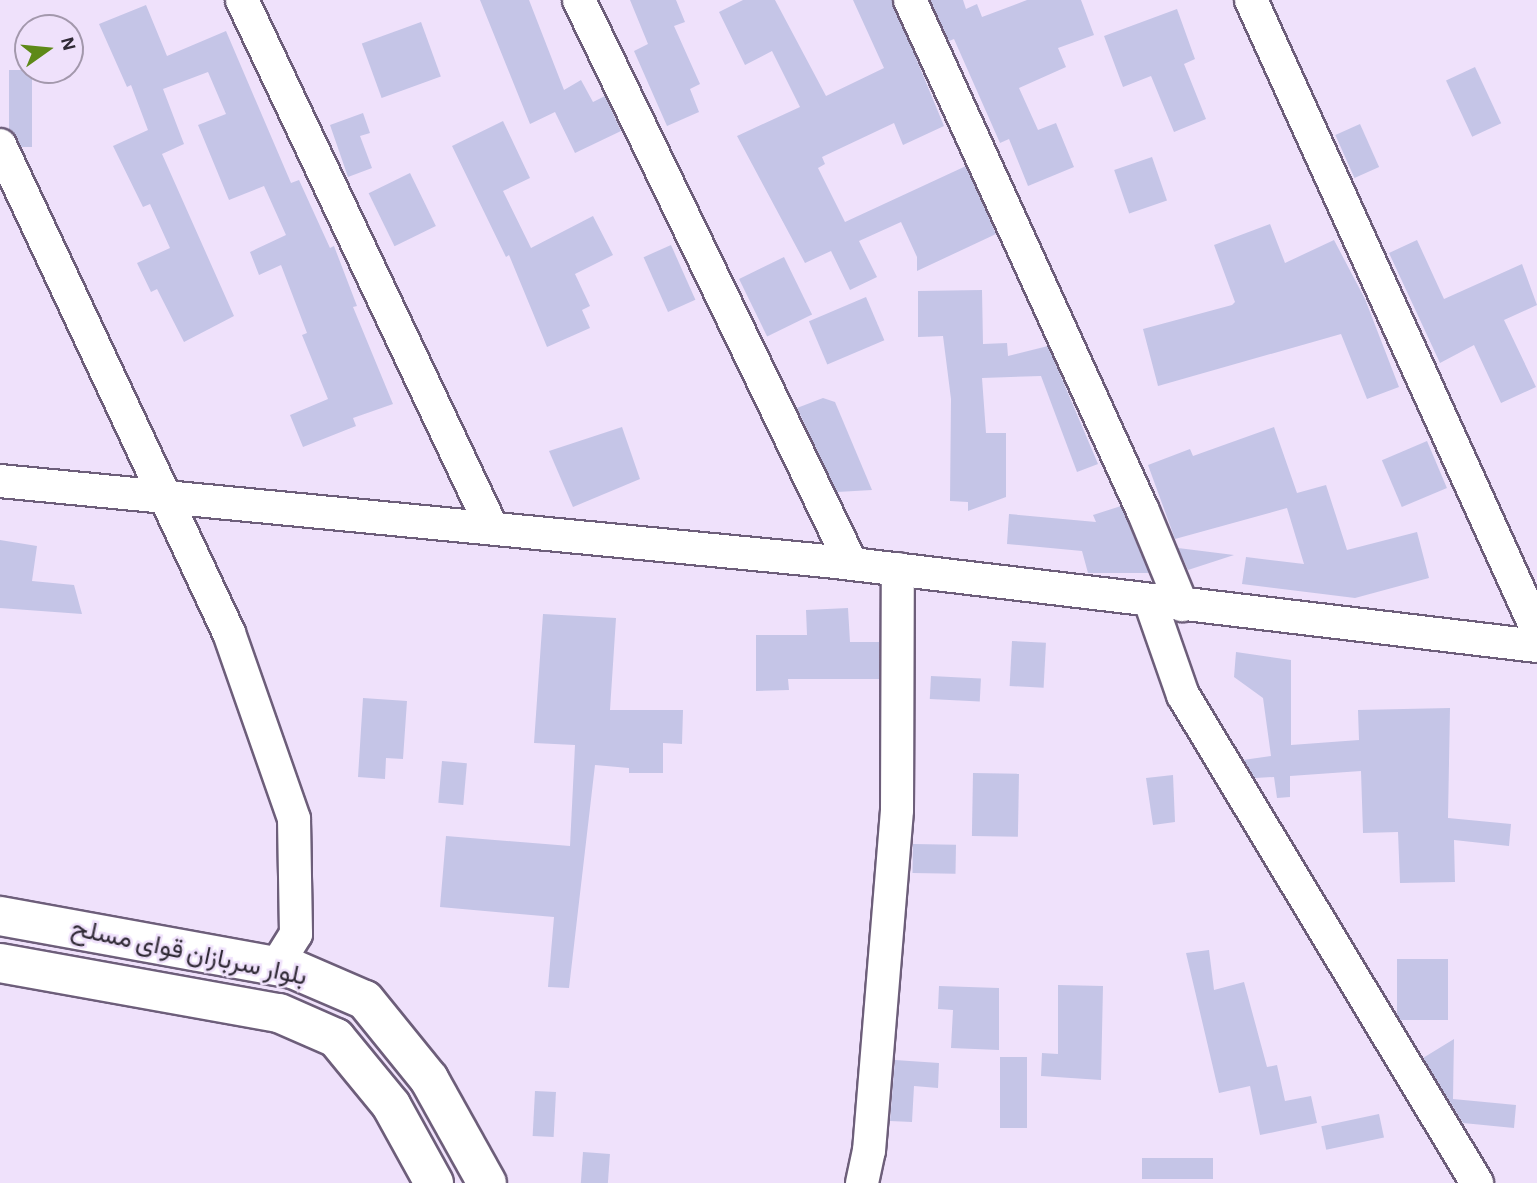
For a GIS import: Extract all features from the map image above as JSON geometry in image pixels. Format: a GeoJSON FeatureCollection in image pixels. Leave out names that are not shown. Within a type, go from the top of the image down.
{"type":"FeatureCollection","features":[{"type":"Feature","properties":{"kind":"main road","name":"بلوار سربازان قوای مسلح"},"geometry":{"type":"LineString","coordinates":[[0,916],[276,966],[365,1000],[429,1079],[487,1183]]}},
{"type":"Feature","properties":{"kind":"main road","name":"بلوار سربازان قوای مسلح"},"geometry":{"type":"LineString","coordinates":[[0,962],[279,1013],[336,1038],[391,1105],[434,1183]]}},
{"type":"Feature","properties":{"kind":"street"},"geometry":{"type":"LineString","coordinates":[[242,0],[492,528]]}},
{"type":"Feature","properties":{"kind":"street"},"geometry":{"type":"LineString","coordinates":[[579,0],[851,564]]}},
{"type":"Feature","properties":{"kind":"street"},"geometry":{"type":"LineString","coordinates":[[910,0],[1143,510],[1182,605]]}},
{"type":"Feature","properties":{"kind":"street"},"geometry":{"type":"LineString","coordinates":[[1251,0],[1537,629]]}},
{"type":"Feature","properties":{"kind":"street"},"geometry":{"type":"LineString","coordinates":[[0,145],[229,633],[294,820],[296,934],[276,966]]}},
{"type":"Feature","properties":{"kind":"street"},"geometry":{"type":"LineString","coordinates":[[0,481],[898,569],[1537,646]]}},
{"type":"Feature","properties":{"kind":"street"},"geometry":{"type":"LineString","coordinates":[[862,1183],[869,1151],[897,810],[898,569]]}},
{"type":"Feature","properties":{"kind":"street"},"geometry":{"type":"LineString","coordinates":[[1150,601],[1183,695],[1477,1183]]}},
{"type":"Feature","properties":{"kind":"building"},"geometry":{"type":"Polygon","coordinates":[[[480,0],[529,0],[564,90],[581,80],[593,102],[605,96],[621,131],[575,153],[555,112],[530,124],[480,0]]]}},
{"type":"Feature","properties":{"kind":"building"},"geometry":{"type":"Polygon","coordinates":[[[630,0],[676,0],[685,22],[674,26],[700,84],[690,89],[699,112],[667,126],[634,51],[648,44],[630,0]]]}},
{"type":"Feature","properties":{"kind":"building"},"geometry":{"type":"Polygon","coordinates":[[[743,0],[775,0],[826,96],[884,68],[853,0],[892,0],[944,126],[903,145],[894,123],[822,157],[825,164],[818,168],[845,222],[966,166],[996,234],[917,271],[917,257],[901,222],[859,241],[877,277],[850,290],[831,251],[805,263],[737,136],[800,107],[772,51],[745,65],[719,12],[743,0]]]}},
{"type":"Feature","properties":{"kind":"building"},"geometry":{"type":"Polygon","coordinates":[[[930,0],[963,0],[966,9],[977,4],[982,17],[1027,0],[1081,0],[1094,35],[1058,48],[1066,67],[1019,88],[1038,130],[1056,123],[1074,167],[1028,186],[1009,139],[1000,143],[954,39],[949,41],[930,0]]]}},
{"type":"Feature","properties":{"kind":"building"},"geometry":{"type":"Polygon","coordinates":[[[146,5],[167,56],[226,31],[291,183],[299,180],[330,248],[334,246],[357,306],[353,307],[393,404],[353,418],[356,426],[303,447],[290,415],[328,399],[302,335],[307,333],[281,265],[259,275],[250,252],[286,235],[264,186],[229,200],[198,125],[226,114],[208,72],[163,89],[184,144],[162,154],[234,316],[184,342],[157,289],[151,292],[137,263],[170,248],[150,204],[143,207],[113,146],[148,130],[131,85],[127,87],[99,24],[146,5]]]}},
{"type":"Feature","properties":{"kind":"building"},"geometry":{"type":"Polygon","coordinates":[[[1177,9],[1195,59],[1184,64],[1206,119],[1174,132],[1151,76],[1123,87],[1104,36],[1177,9]]]}},
{"type":"Feature","properties":{"kind":"building"},"geometry":{"type":"Polygon","coordinates":[[[421,22],[441,77],[382,98],[362,44],[421,22]]]}},
{"type":"Feature","properties":{"kind":"building"},"geometry":{"type":"Polygon","coordinates":[[[1475,67],[1501,123],[1472,137],[1446,81],[1475,67]]]}},
{"type":"Feature","properties":{"kind":"building"},"geometry":{"type":"Polygon","coordinates":[[[9,70],[14,70],[14,84],[32,84],[32,147],[9,147],[9,70]]]}},
{"type":"Feature","properties":{"kind":"building"},"geometry":{"type":"Polygon","coordinates":[[[363,113],[370,133],[360,136],[372,168],[348,177],[330,125],[363,113]]]}},
{"type":"Feature","properties":{"kind":"building"},"geometry":{"type":"Polygon","coordinates":[[[503,121],[530,178],[503,191],[531,248],[593,216],[613,255],[575,274],[590,306],[582,310],[590,328],[547,347],[509,255],[506,257],[452,146],[503,121]]]}},
{"type":"Feature","properties":{"kind":"building"},"geometry":{"type":"Polygon","coordinates":[[[1360,124],[1379,167],[1354,178],[1335,135],[1360,124]]]}},
{"type":"Feature","properties":{"kind":"building"},"geometry":{"type":"Polygon","coordinates":[[[1152,157],[1167,200],[1129,214],[1114,170],[1152,157]]]}},
{"type":"Feature","properties":{"kind":"building"},"geometry":{"type":"Polygon","coordinates":[[[410,173],[436,226],[395,246],[369,193],[410,173]]]}},
{"type":"Feature","properties":{"kind":"building"},"geometry":{"type":"Polygon","coordinates":[[[1270,224],[1285,263],[1334,240],[1365,299],[1399,387],[1367,399],[1341,334],[1158,386],[1143,329],[1232,305],[1235,302],[1214,245],[1270,224]]]}},
{"type":"Feature","properties":{"kind":"building"},"geometry":{"type":"Polygon","coordinates":[[[1417,240],[1444,299],[1522,264],[1537,305],[1504,320],[1536,387],[1501,403],[1474,345],[1440,363],[1389,253],[1417,240]]]}},
{"type":"Feature","properties":{"kind":"building"},"geometry":{"type":"Polygon","coordinates":[[[671,245],[695,300],[668,312],[644,257],[671,245]]]}},
{"type":"Feature","properties":{"kind":"building"},"geometry":{"type":"Polygon","coordinates":[[[784,257],[812,315],[767,336],[739,279],[784,257]]]}},
{"type":"Feature","properties":{"kind":"building"},"geometry":{"type":"Polygon","coordinates":[[[982,290],[983,344],[1007,343],[1008,356],[1048,346],[1098,464],[1077,472],[1041,376],[982,378],[986,433],[1006,433],[1006,497],[968,511],[968,502],[950,501],[951,399],[943,336],[918,337],[918,291],[982,290]]]}},
{"type":"Feature","properties":{"kind":"building"},"geometry":{"type":"Polygon","coordinates":[[[866,297],[884,340],[827,364],[809,321],[866,297]]]}},
{"type":"Feature","properties":{"kind":"building"},"geometry":{"type":"Polygon","coordinates":[[[823,398],[835,402],[872,490],[837,492],[797,408],[823,398]]]}},
{"type":"Feature","properties":{"kind":"building"},"geometry":{"type":"Polygon","coordinates":[[[622,427],[640,479],[573,507],[549,451],[622,427]]]}},
{"type":"Feature","properties":{"kind":"building"},"geometry":{"type":"Polygon","coordinates":[[[1274,427],[1297,493],[1326,485],[1347,550],[1417,532],[1429,578],[1355,598],[1242,584],[1246,557],[1304,564],[1287,508],[1175,539],[1148,465],[1190,449],[1193,456],[1274,427]]]}},
{"type":"Feature","properties":{"kind":"building"},"geometry":{"type":"Polygon","coordinates":[[[1427,441],[1447,488],[1402,507],[1382,460],[1427,441]]]}},
{"type":"Feature","properties":{"kind":"building"},"geometry":{"type":"Polygon","coordinates":[[[1121,506],[1149,573],[1088,573],[1082,551],[1007,544],[1009,514],[1096,522],[1093,515],[1121,506]]]}},
{"type":"Feature","properties":{"kind":"building"},"geometry":{"type":"Polygon","coordinates":[[[0,540],[37,546],[32,581],[74,585],[82,614],[0,608],[0,540]]]}},
{"type":"Feature","properties":{"kind":"building"},"geometry":{"type":"Polygon","coordinates":[[[1178,548],[1234,555],[1188,570],[1178,548]]]}},
{"type":"Feature","properties":{"kind":"building"},"geometry":{"type":"Polygon","coordinates":[[[848,608],[850,642],[879,642],[879,679],[788,679],[789,690],[756,691],[756,635],[807,635],[806,610],[848,608]]]}},
{"type":"Feature","properties":{"kind":"building"},"geometry":{"type":"Polygon","coordinates":[[[543,614],[616,618],[610,710],[683,710],[682,744],[663,743],[663,773],[629,773],[629,768],[595,765],[569,988],[548,987],[554,917],[440,907],[446,836],[570,846],[575,745],[534,743],[543,614]]]}},
{"type":"Feature","properties":{"kind":"building"},"geometry":{"type":"Polygon","coordinates":[[[1012,641],[1046,643],[1044,688],[1010,686],[1012,641]]]}},
{"type":"Feature","properties":{"kind":"building"},"geometry":{"type":"Polygon","coordinates":[[[1236,652],[1291,660],[1291,745],[1359,740],[1358,710],[1450,708],[1448,818],[1511,824],[1509,846],[1454,840],[1455,882],[1400,883],[1398,832],[1363,833],[1361,771],[1290,776],[1290,797],[1277,798],[1274,777],[1255,778],[1243,760],[1271,756],[1263,698],[1234,677],[1236,652]]]}},
{"type":"Feature","properties":{"kind":"building"},"geometry":{"type":"Polygon","coordinates":[[[931,676],[981,679],[980,702],[930,699],[931,676]]]}},
{"type":"Feature","properties":{"kind":"building"},"geometry":{"type":"Polygon","coordinates":[[[363,698],[407,701],[403,759],[386,758],[385,779],[358,777],[363,698]]]}},
{"type":"Feature","properties":{"kind":"building"},"geometry":{"type":"Polygon","coordinates":[[[442,761],[467,763],[463,805],[438,803],[442,761]]]}},
{"type":"Feature","properties":{"kind":"building"},"geometry":{"type":"Polygon","coordinates":[[[973,773],[1019,774],[1018,837],[972,836],[973,773]]]}},
{"type":"Feature","properties":{"kind":"building"},"geometry":{"type":"Polygon","coordinates":[[[1173,775],[1175,822],[1153,825],[1146,778],[1173,775]]]}},
{"type":"Feature","properties":{"kind":"building"},"geometry":{"type":"Polygon","coordinates":[[[913,844],[956,845],[955,874],[912,873],[913,844]]]}},
{"type":"Feature","properties":{"kind":"building"},"geometry":{"type":"Polygon","coordinates":[[[1209,950],[1214,990],[1244,982],[1267,1067],[1277,1065],[1285,1101],[1311,1096],[1317,1123],[1260,1135],[1250,1086],[1219,1093],[1186,953],[1209,950]]]}},
{"type":"Feature","properties":{"kind":"building"},"geometry":{"type":"Polygon","coordinates":[[[1397,959],[1448,959],[1448,1020],[1397,1020],[1397,959]]]}},
{"type":"Feature","properties":{"kind":"building"},"geometry":{"type":"Polygon","coordinates":[[[1058,985],[1103,986],[1101,1080],[1041,1076],[1042,1053],[1058,1054],[1058,985]]]}},
{"type":"Feature","properties":{"kind":"building"},"geometry":{"type":"Polygon","coordinates":[[[939,986],[999,988],[999,1050],[951,1048],[953,1010],[938,1009],[939,986]]]}},
{"type":"Feature","properties":{"kind":"building"},"geometry":{"type":"Polygon","coordinates":[[[1454,1039],[1453,1099],[1516,1105],[1514,1128],[1463,1123],[1423,1058],[1454,1039]]]}},
{"type":"Feature","properties":{"kind":"building"},"geometry":{"type":"Polygon","coordinates":[[[1000,1057],[1027,1057],[1027,1128],[1000,1128],[1000,1057]]]}},
{"type":"Feature","properties":{"kind":"building"},"geometry":{"type":"Polygon","coordinates":[[[895,1060],[939,1063],[938,1088],[914,1086],[912,1122],[890,1121],[895,1060]]]}},
{"type":"Feature","properties":{"kind":"building"},"geometry":{"type":"Polygon","coordinates":[[[535,1091],[556,1092],[554,1137],[533,1136],[535,1091]]]}},
{"type":"Feature","properties":{"kind":"building"},"geometry":{"type":"Polygon","coordinates":[[[1379,1114],[1384,1137],[1326,1150],[1321,1126],[1379,1114]]]}},
{"type":"Feature","properties":{"kind":"building"},"geometry":{"type":"Polygon","coordinates":[[[583,1152],[610,1154],[608,1183],[581,1183],[583,1152]]]}},
{"type":"Feature","properties":{"kind":"building"},"geometry":{"type":"Polygon","coordinates":[[[1142,1158],[1213,1158],[1213,1179],[1142,1179],[1142,1158]]]}}]}
